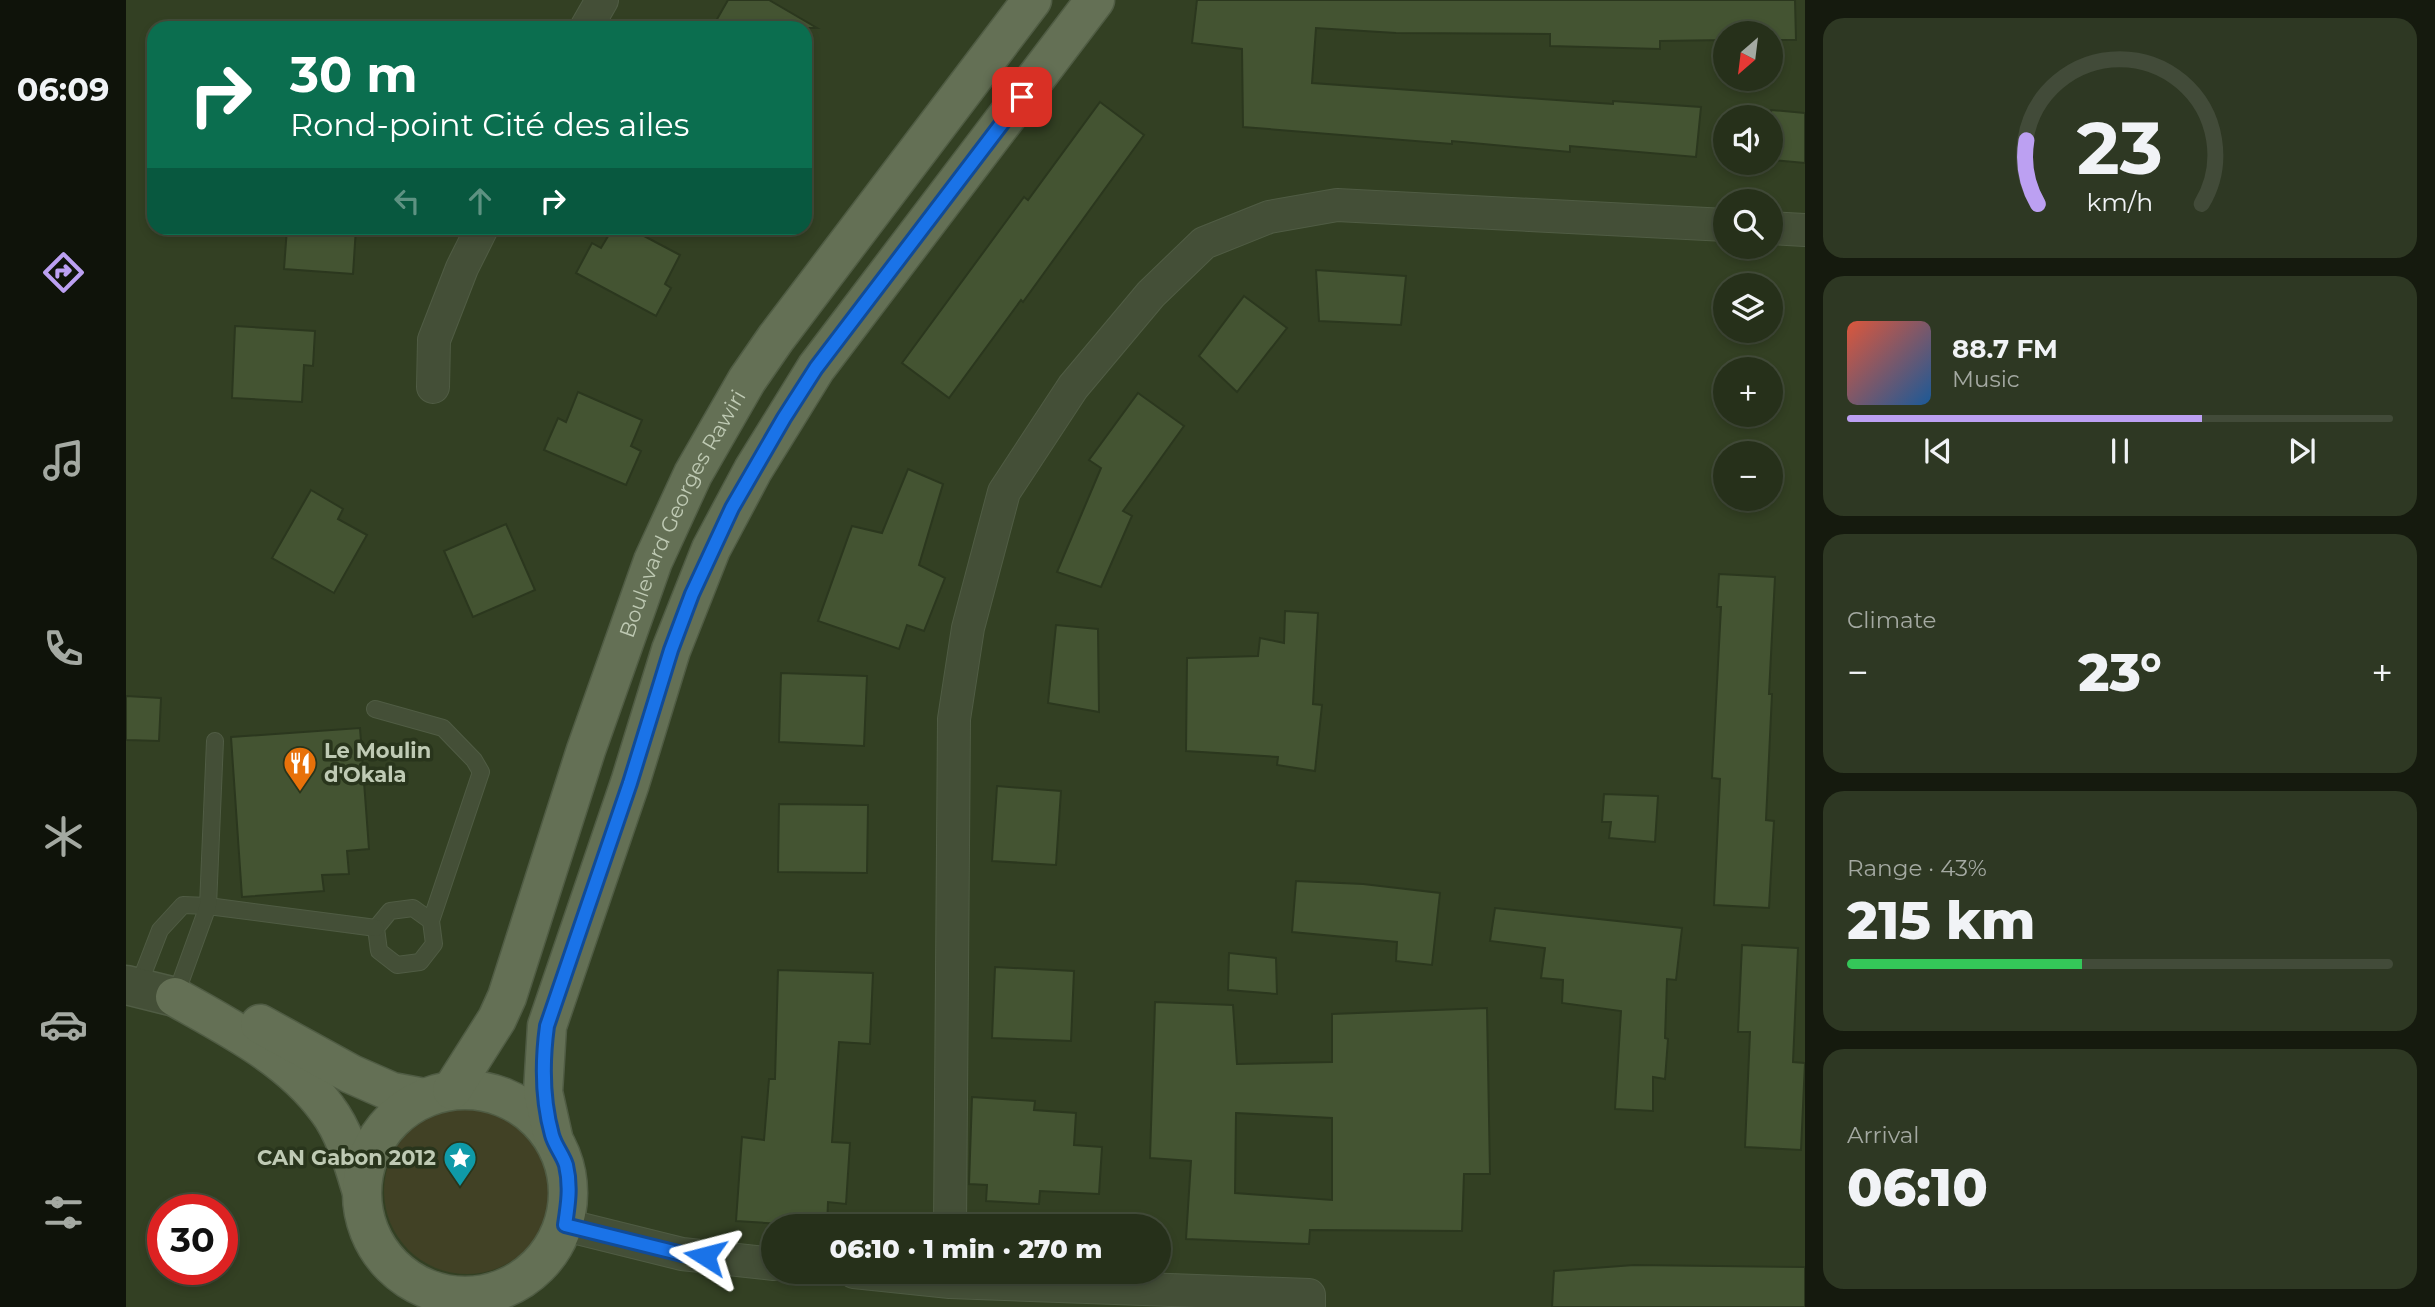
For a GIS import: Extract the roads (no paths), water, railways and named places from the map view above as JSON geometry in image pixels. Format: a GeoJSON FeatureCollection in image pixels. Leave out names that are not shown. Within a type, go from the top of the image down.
{"type":"FeatureCollection","features":[{"type":"Feature","properties":{"kind":"main road","name":"Boulevard Georges Rawiri"},"geometry":{"type":"LineString","coordinates":[[438,1094],[497,1018],[507,997],[638,598],[693,474],[747,380],[776,338],[1032,0]]}},
{"type":"Feature","properties":{"kind":"main road","name":"Boulevard Georges Rawiri"},"geometry":{"type":"LineString","coordinates":[[552,1137],[543,1091],[547,1026],[626,796],[671,650],[711,549],[759,459],[816,368],[1096,0]]}},
{"type":"Feature","properties":{"kind":"main road"},"geometry":{"type":"LineString","coordinates":[[175,997],[225,1008],[351,1074],[392,1092],[438,1094],[481,1091],[509,1099],[534,1115],[552,1137],[566,1165],[570,1195],[536,1307]]}},
{"type":"Feature","properties":{"kind":"main road"},"geometry":{"type":"LineString","coordinates":[[175,997],[246,1036],[284,1066],[328,1109],[352,1161],[361,1189],[364,1217],[375,1244],[392,1268],[427,1296],[487,1295],[521,1282],[556,1241]]}},
{"type":"Feature","properties":{"kind":"main road"},"geometry":{"type":"LineString","coordinates":[[361,1189],[366,1160],[379,1134],[399,1113],[438,1094]]}},
{"type":"Feature","properties":{"kind":"street"},"geometry":{"type":"LineString","coordinates":[[590,21],[602,0]]}},
{"type":"Feature","properties":{"kind":"street"},"geometry":{"type":"LineString","coordinates":[[950,1214],[954,719],[968,628],[1004,492],[1073,387],[1151,294],[1204,243],[1269,217],[1337,205],[1713,224]]}},
{"type":"Feature","properties":{"kind":"street"},"geometry":{"type":"LineString","coordinates":[[1783,229],[1805,230]]}},
{"type":"Feature","properties":{"kind":"street"},"geometry":{"type":"LineString","coordinates":[[433,387],[434,340],[451,293],[479,235]]}},
{"type":"Feature","properties":{"kind":"street"},"geometry":{"type":"LineString","coordinates":[[132,986],[175,997]]}},
{"type":"Feature","properties":{"kind":"street"},"geometry":{"type":"LineString","coordinates":[[556,1241],[761,1263]]}},
{"type":"Feature","properties":{"kind":"street"},"geometry":{"type":"LineString","coordinates":[[930,1284],[949,1287],[1310,1295],[1309,1307]]}},
{"type":"Feature","properties":{"kind":"lane"},"geometry":{"type":"LineString","coordinates":[[375,709],[443,728],[474,760],[481,772],[431,921],[434,944],[420,962],[397,965],[379,951],[376,928],[390,911],[412,908],[431,921]]}},
{"type":"Feature","properties":{"kind":"lane"},"geometry":{"type":"LineString","coordinates":[[175,997],[208,906],[215,741]]}},
{"type":"Feature","properties":{"kind":"lane"},"geometry":{"type":"LineString","coordinates":[[132,986],[160,930],[183,905],[376,928]]}},
{"type":"Feature","properties":{"kind":"place","name":"Le Moulin d'Okala"},"geometry":{"type":"Point","coordinates":[300,793]}},
{"type":"Feature","properties":{"kind":"place","name":"CAN Gabon 2012"},"geometry":{"type":"Point","coordinates":[460,1188]}}]}
